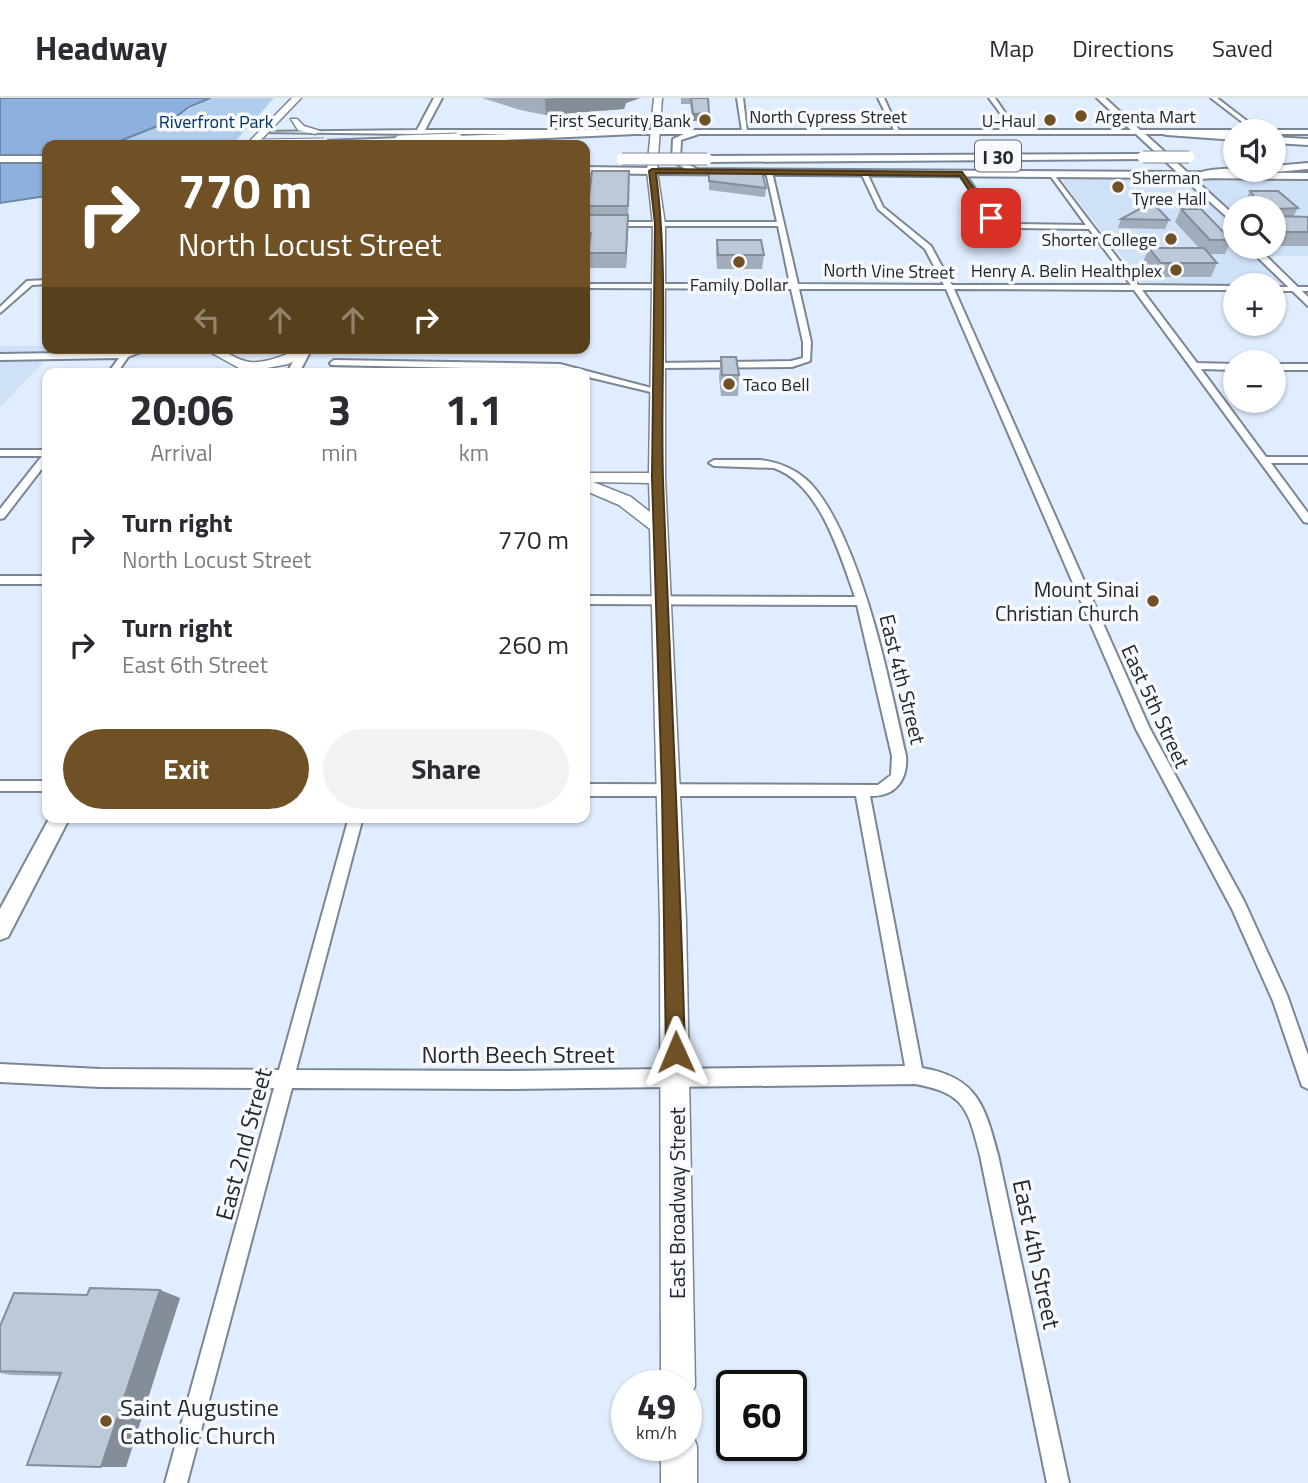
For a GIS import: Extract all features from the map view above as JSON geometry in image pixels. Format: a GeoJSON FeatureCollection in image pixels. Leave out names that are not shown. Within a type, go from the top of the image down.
{"type":"FeatureCollection","features":[{"type":"Feature","properties":{"kind":"highway"},"geometry":{"type":"LineString","coordinates":[[428,140],[632,132]]}},
{"type":"Feature","properties":{"kind":"highway"},"geometry":{"type":"LineString","coordinates":[[1167,132],[1223,134]]}},
{"type":"Feature","properties":{"kind":"highway"},"geometry":{"type":"LineString","coordinates":[[1286,141],[1308,142]]}},
{"type":"Feature","properties":{"kind":"highway"},"geometry":{"type":"LineString","coordinates":[[1286,150],[1308,150]]}},
{"type":"Feature","properties":{"kind":"highway"},"geometry":{"type":"LineString","coordinates":[[0,151],[42,152]]}},
{"type":"Feature","properties":{"kind":"highway","name":"I 30"},"geometry":{"type":"LineString","coordinates":[[590,160],[617,152],[1191,153]]}},
{"type":"Feature","properties":{"kind":"highway"},"geometry":{"type":"LineString","coordinates":[[1286,157],[1308,157]]}},
{"type":"Feature","properties":{"kind":"highway"},"geometry":{"type":"LineString","coordinates":[[0,159],[42,162]]}},
{"type":"Feature","properties":{"kind":"highway"},"geometry":{"type":"LineString","coordinates":[[0,164],[42,162]]}},
{"type":"Feature","properties":{"kind":"highway"},"geometry":{"type":"LineString","coordinates":[[1286,168],[1308,166]]}},
{"type":"Feature","properties":{"kind":"highway"},"geometry":{"type":"LineString","coordinates":[[590,170],[652,171]]}},
{"type":"Feature","properties":{"kind":"highway"},"geometry":{"type":"LineString","coordinates":[[1201,175],[1223,173]]}},
{"type":"Feature","properties":{"kind":"main road"},"geometry":{"type":"LineString","coordinates":[[256,140],[297,98]]}},
{"type":"Feature","properties":{"kind":"main road"},"geometry":{"type":"LineString","coordinates":[[416,140],[438,98]]}},
{"type":"Feature","properties":{"kind":"main road","name":"East Broadway Street"},"geometry":{"type":"LineString","coordinates":[[658,98],[652,171],[659,224],[657,478],[670,791],[678,1370]]}},
{"type":"Feature","properties":{"kind":"main road"},"geometry":{"type":"LineString","coordinates":[[1101,98],[1223,214]]}},
{"type":"Feature","properties":{"kind":"main road"},"geometry":{"type":"LineString","coordinates":[[1107,98],[1140,129],[1138,131]]}},
{"type":"Feature","properties":{"kind":"main road"},"geometry":{"type":"LineString","coordinates":[[297,117],[296,126],[310,131]]}},
{"type":"Feature","properties":{"kind":"main road"},"geometry":{"type":"LineString","coordinates":[[275,140],[297,117]]}},
{"type":"Feature","properties":{"kind":"main road","name":"North Cypress Street"},"geometry":{"type":"LineString","coordinates":[[264,132],[1167,132]]}},
{"type":"Feature","properties":{"kind":"main road"},"geometry":{"type":"LineString","coordinates":[[704,132],[677,139],[674,154],[676,161],[684,166],[712,172]]}},
{"type":"Feature","properties":{"kind":"main road"},"geometry":{"type":"LineString","coordinates":[[1286,132],[1308,132]]}},
{"type":"Feature","properties":{"kind":"main road"},"geometry":{"type":"LineString","coordinates":[[652,171],[1308,176]]}},
{"type":"Feature","properties":{"kind":"main road"},"geometry":{"type":"LineString","coordinates":[[1266,259],[1303,290]]}},
{"type":"Feature","properties":{"kind":"main road"},"geometry":{"type":"LineString","coordinates":[[1273,259],[1303,290],[1308,303]]}},
{"type":"Feature","properties":{"kind":"main road"},"geometry":{"type":"LineString","coordinates":[[222,354],[249,368]]}},
{"type":"Feature","properties":{"kind":"main road"},"geometry":{"type":"LineString","coordinates":[[260,368],[297,354]]}},
{"type":"Feature","properties":{"kind":"main road"},"geometry":{"type":"LineString","coordinates":[[590,477],[657,478]]}},
{"type":"Feature","properties":{"kind":"main road"},"geometry":{"type":"LineString","coordinates":[[590,486],[625,500],[659,527]]}},
{"type":"Feature","properties":{"kind":"main road"},"geometry":{"type":"LineString","coordinates":[[0,930],[57,823]]}},
{"type":"Feature","properties":{"kind":"main road"},"geometry":{"type":"LineString","coordinates":[[679,1461],[679,1483]]}},
{"type":"Feature","properties":{"kind":"street"},"geometry":{"type":"LineString","coordinates":[[740,98],[745,131]]}},
{"type":"Feature","properties":{"kind":"street"},"geometry":{"type":"LineString","coordinates":[[881,98],[898,132]]}},
{"type":"Feature","properties":{"kind":"street"},"geometry":{"type":"LineString","coordinates":[[992,98],[1017,132]]}},
{"type":"Feature","properties":{"kind":"street"},"geometry":{"type":"LineString","coordinates":[[1214,98],[1241,119]]}},
{"type":"Feature","properties":{"kind":"street"},"geometry":{"type":"LineString","coordinates":[[300,140],[310,131]]}},
{"type":"Feature","properties":{"kind":"street"},"geometry":{"type":"LineString","coordinates":[[659,365],[792,364],[807,359],[807,342],[769,172]]}},
{"type":"Feature","properties":{"kind":"street","name":"East 5th Street"},"geometry":{"type":"LineString","coordinates":[[864,173],[880,208],[928,248],[1143,729],[1239,906],[1281,1001],[1308,1080]]}},
{"type":"Feature","properties":{"kind":"street"},"geometry":{"type":"LineString","coordinates":[[962,174],[991,219],[1011,226],[1090,227]]}},
{"type":"Feature","properties":{"kind":"street"},"geometry":{"type":"LineString","coordinates":[[1052,174],[1308,520]]}},
{"type":"Feature","properties":{"kind":"street"},"geometry":{"type":"LineString","coordinates":[[590,224],[780,224]]}},
{"type":"Feature","properties":{"kind":"street"},"geometry":{"type":"LineString","coordinates":[[0,311],[30,283],[42,282]]}},
{"type":"Feature","properties":{"kind":"street","name":"North Vine Street"},"geometry":{"type":"LineString","coordinates":[[590,285],[1223,288]]}},
{"type":"Feature","properties":{"kind":"street"},"geometry":{"type":"LineString","coordinates":[[0,357],[128,354]]}},
{"type":"Feature","properties":{"kind":"street"},"geometry":{"type":"LineString","coordinates":[[116,368],[125,355]]}},
{"type":"Feature","properties":{"kind":"street"},"geometry":{"type":"LineString","coordinates":[[334,363],[568,368]]}},
{"type":"Feature","properties":{"kind":"street"},"geometry":{"type":"LineString","coordinates":[[1195,366],[1223,367]]}},
{"type":"Feature","properties":{"kind":"street"},"geometry":{"type":"LineString","coordinates":[[1286,367],[1308,367]]}},
{"type":"Feature","properties":{"kind":"street"},"geometry":{"type":"LineString","coordinates":[[590,374],[659,391]]}},
{"type":"Feature","properties":{"kind":"street"},"geometry":{"type":"LineString","coordinates":[[0,453],[42,454]]}},
{"type":"Feature","properties":{"kind":"street"},"geometry":{"type":"LineString","coordinates":[[1263,460],[1308,460]]}},
{"type":"Feature","properties":{"kind":"street"},"geometry":{"type":"LineString","coordinates":[[0,516],[42,461]]}},
{"type":"Feature","properties":{"kind":"street","name":"East 4th Street"},"geometry":{"type":"LineString","coordinates":[[714,463],[782,467],[797,477],[826,510],[842,542],[860,601],[900,767],[893,785],[880,791],[862,792]]}},
{"type":"Feature","properties":{"kind":"street"},"geometry":{"type":"LineString","coordinates":[[0,580],[42,580]]}},
{"type":"Feature","properties":{"kind":"street"},"geometry":{"type":"LineString","coordinates":[[590,600],[860,601]]}},
{"type":"Feature","properties":{"kind":"street"},"geometry":{"type":"LineString","coordinates":[[0,786],[42,786]]}},
{"type":"Feature","properties":{"kind":"street"},"geometry":{"type":"LineString","coordinates":[[590,790],[862,792],[915,1075]]}},
{"type":"Feature","properties":{"kind":"street","name":"East 2nd Street"},"geometry":{"type":"LineString","coordinates":[[176,1483],[354,823]]}},
{"type":"Feature","properties":{"kind":"street","name":"North Beech Street"},"geometry":{"type":"LineString","coordinates":[[0,1073],[100,1078],[676,1079],[915,1075]]}},
{"type":"Feature","properties":{"kind":"street","name":"East 4th Street"},"geometry":{"type":"LineString","coordinates":[[915,1075],[938,1078],[957,1085],[969,1099],[981,1122],[1058,1483]]}},
{"type":"Feature","properties":{"kind":"shaded area"},"geometry":{"type":"Polygon","coordinates":[[[0,98],[210,98],[189,107],[170,121],[122,140],[42,140],[42,197],[0,203],[0,98]]]}},
{"type":"Feature","properties":{"kind":"shaded area","name":"Shorter College"},"geometry":{"type":"Polygon","coordinates":[[[1066,177],[1223,178],[1223,182],[1286,182],[1286,179],[1308,179],[1308,256],[1286,256],[1286,196],[1223,196],[1223,259],[1262,259],[1276,273],[1223,273],[1223,286],[1144,285],[1063,182],[1066,177]]]}},
{"type":"Feature","properties":{"kind":"shaded area"},"geometry":{"type":"Polygon","coordinates":[[[0,346],[42,346],[43,363],[0,407],[0,346]]]}},
{"type":"Feature","properties":{"kind":"green space","name":"Riverfront Park"},"geometry":{"type":"Polygon","coordinates":[[[210,98],[274,98],[236,140],[123,140],[152,129],[210,98]]]}},
{"type":"Feature","properties":{"kind":"building"},"geometry":{"type":"Polygon","coordinates":[[[691,98],[708,98],[709,113],[693,114],[691,98]]]}},
{"type":"Feature","properties":{"kind":"building"},"geometry":{"type":"Polygon","coordinates":[[[592,171],[629,171],[628,206],[590,206],[592,171]]]}},
{"type":"Feature","properties":{"kind":"building"},"geometry":{"type":"Polygon","coordinates":[[[709,172],[762,172],[766,188],[709,181],[709,172]]]}},
{"type":"Feature","properties":{"kind":"building"},"geometry":{"type":"Polygon","coordinates":[[[1250,191],[1278,191],[1284,196],[1254,196],[1250,191]]]}},
{"type":"Feature","properties":{"kind":"building"},"geometry":{"type":"Polygon","coordinates":[[[1286,198],[1298,208],[1286,209],[1286,198]]]}},
{"type":"Feature","properties":{"kind":"building"},"geometry":{"type":"Polygon","coordinates":[[[1152,202],[1169,220],[1121,219],[1152,202]]]}},
{"type":"Feature","properties":{"kind":"building"},"geometry":{"type":"Polygon","coordinates":[[[1181,209],[1201,209],[1223,232],[1223,240],[1210,240],[1181,209]]]}},
{"type":"Feature","properties":{"kind":"building"},"geometry":{"type":"Polygon","coordinates":[[[590,215],[628,215],[626,253],[590,253],[590,215]]]}},
{"type":"Feature","properties":{"kind":"building"},"geometry":{"type":"Polygon","coordinates":[[[1286,216],[1308,217],[1308,232],[1286,232],[1286,216]]]}},
{"type":"Feature","properties":{"kind":"building"},"geometry":{"type":"Polygon","coordinates":[[[717,240],[761,240],[764,255],[718,255],[717,240]]]}},
{"type":"Feature","properties":{"kind":"building"},"geometry":{"type":"Polygon","coordinates":[[[1149,248],[1204,248],[1217,263],[1161,263],[1149,248]]]}},
{"type":"Feature","properties":{"kind":"building"},"geometry":{"type":"Polygon","coordinates":[[[721,357],[736,357],[739,375],[722,375],[721,357]]]}},
{"type":"Feature","properties":{"kind":"building","name":"Saint Augustine Catholic Church"},"geometry":{"type":"Polygon","coordinates":[[[90,1288],[160,1290],[101,1467],[27,1465],[61,1373],[0,1371],[0,1326],[14,1293],[87,1295],[90,1288]]]}},
{"type":"Feature","properties":{"kind":"place","name":"Argenta Mart"},"geometry":{"type":"Point","coordinates":[1081,116]}},
{"type":"Feature","properties":{"kind":"place","name":"First Security Bank"},"geometry":{"type":"Point","coordinates":[705,120]}},
{"type":"Feature","properties":{"kind":"place","name":"U-Haul"},"geometry":{"type":"Point","coordinates":[1050,120]}},
{"type":"Feature","properties":{"kind":"place","name":"Sherman Tyree Hall"},"geometry":{"type":"Point","coordinates":[1118,187]}},
{"type":"Feature","properties":{"kind":"place","name":"Shorter College"},"geometry":{"type":"Point","coordinates":[1171,239]}},
{"type":"Feature","properties":{"kind":"place","name":"Family Dollar"},"geometry":{"type":"Point","coordinates":[739,262]}},
{"type":"Feature","properties":{"kind":"place","name":"Henry A. Belin Healthplex"},"geometry":{"type":"Point","coordinates":[1176,270]}},
{"type":"Feature","properties":{"kind":"place","name":"Taco Bell"},"geometry":{"type":"Point","coordinates":[729,384]}},
{"type":"Feature","properties":{"kind":"place","name":"Mount Sinai Christian Church"},"geometry":{"type":"Point","coordinates":[1153,601]}},
{"type":"Feature","properties":{"kind":"place","name":"Saint Augustine Catholic Church"},"geometry":{"type":"Point","coordinates":[106,1421]}},
{"type":"Feature","properties":{"kind":"route"},"geometry":{"type":"LineString","coordinates":[[676,1052],[670,791],[657,478],[659,224],[656,183],[652,171],[962,174],[991,218]]}}]}
